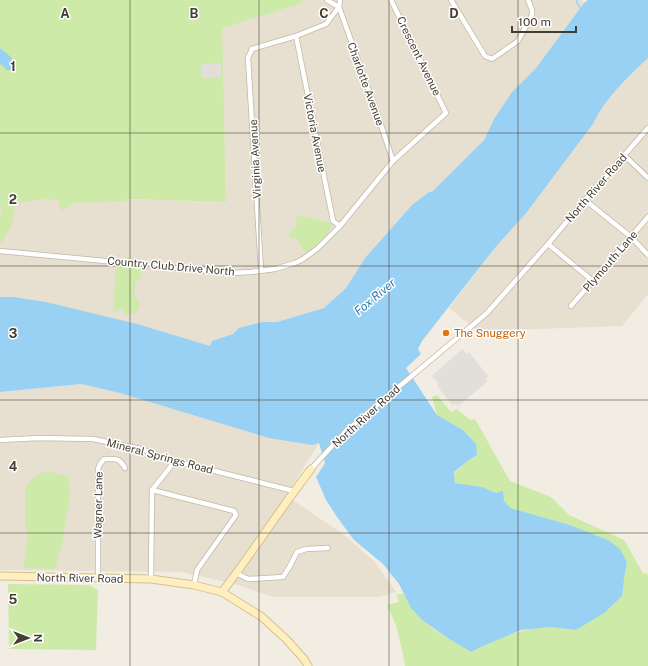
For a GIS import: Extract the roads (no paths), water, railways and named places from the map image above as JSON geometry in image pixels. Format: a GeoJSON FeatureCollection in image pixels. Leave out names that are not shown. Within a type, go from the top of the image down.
{"type":"FeatureCollection","features":[{"type":"Feature","properties":{"kind":"street"},"geometry":{"type":"LineString","coordinates":[[327,0],[339,7]]}},
{"type":"Feature","properties":{"kind":"street"},"geometry":{"type":"LineString","coordinates":[[296,36],[326,24],[339,7],[340,0]]}},
{"type":"Feature","properties":{"kind":"street","name":"Crescent Avenue"},"geometry":{"type":"LineString","coordinates":[[391,0],[446,112]]}},
{"type":"Feature","properties":{"kind":"street"},"geometry":{"type":"LineString","coordinates":[[451,0],[485,56],[492,59],[518,41],[532,15],[532,10],[528,0]]}},
{"type":"Feature","properties":{"kind":"street","name":"Charlotte Avenue"},"geometry":{"type":"LineString","coordinates":[[339,7],[393,161]]}},
{"type":"Feature","properties":{"kind":"street","name":"Virginia Avenue"},"geometry":{"type":"LineString","coordinates":[[261,270],[248,58],[252,49],[296,36]]}},
{"type":"Feature","properties":{"kind":"street","name":"Victoria Avenue"},"geometry":{"type":"LineString","coordinates":[[296,36],[333,221],[340,226]]}},
{"type":"Feature","properties":{"kind":"street","name":"Country Club Drive North"},"geometry":{"type":"LineString","coordinates":[[0,251],[232,273],[284,266],[303,259],[318,248],[340,226],[393,161],[446,112]]}},
{"type":"Feature","properties":{"kind":"street","name":"North River Road"},"geometry":{"type":"LineString","coordinates":[[0,576],[151,579],[194,585],[222,592],[294,491],[311,469],[346,430],[487,313],[648,128]]}},
{"type":"Feature","properties":{"kind":"street"},"geometry":{"type":"LineString","coordinates":[[624,155],[648,178]]}},
{"type":"Feature","properties":{"kind":"street"},"geometry":{"type":"LineString","coordinates":[[585,200],[631,237],[648,255]]}},
{"type":"Feature","properties":{"kind":"street","name":"Plymouth Lane"},"geometry":{"type":"LineString","coordinates":[[571,306],[648,217]]}},
{"type":"Feature","properties":{"kind":"street"},"geometry":{"type":"LineString","coordinates":[[548,244],[593,281]]}},
{"type":"Feature","properties":{"kind":"street","name":"Mineral Springs Road"},"geometry":{"type":"LineString","coordinates":[[0,440],[39,438],[93,439],[141,449],[175,461],[294,491]]}},
{"type":"Feature","properties":{"kind":"street","name":"Wagner Lane"},"geometry":{"type":"LineString","coordinates":[[98,578],[98,469],[104,460],[113,459],[119,460],[125,468]]}},
{"type":"Feature","properties":{"kind":"street"},"geometry":{"type":"LineString","coordinates":[[151,579],[152,490],[175,461]]}},
{"type":"Feature","properties":{"kind":"street"},"geometry":{"type":"LineString","coordinates":[[152,490],[234,511],[236,515],[197,570],[194,585]]}},
{"type":"Feature","properties":{"kind":"street"},"geometry":{"type":"LineString","coordinates":[[236,573],[248,579],[283,577],[297,552],[306,549],[328,548]]}},
{"type":"Feature","properties":{"kind":"street"},"geometry":{"type":"LineString","coordinates":[[222,592],[262,617],[286,638],[308,666]]}},
{"type":"Feature","properties":{"kind":"water","name":"Fox River"},"geometry":{"type":"Polygon","coordinates":[[[588,0],[648,0],[648,58],[610,97],[593,124],[527,212],[494,249],[422,341],[418,349],[421,354],[406,368],[437,415],[463,430],[476,444],[477,455],[454,472],[455,483],[482,487],[496,493],[503,491],[504,501],[510,508],[570,525],[608,540],[620,549],[627,562],[622,596],[604,613],[576,630],[551,627],[521,630],[471,652],[422,620],[411,608],[399,584],[383,564],[354,540],[337,517],[326,500],[316,477],[325,463],[319,443],[312,445],[269,438],[120,393],[81,384],[0,392],[0,297],[14,297],[46,302],[137,324],[210,346],[212,341],[233,334],[239,328],[262,322],[277,322],[324,308],[346,288],[365,258],[412,205],[429,192],[432,192],[484,140],[494,119],[512,92],[536,68],[584,3],[588,0]]]}},
{"type":"Feature","properties":{"kind":"water"},"geometry":{"type":"Polygon","coordinates":[[[0,48],[9,55],[13,61],[13,67],[10,70],[6,70],[0,64],[0,48]]]}},
{"type":"Feature","properties":{"kind":"waterway"},"geometry":{"type":"LineString","coordinates":[[576,0],[580,8]]}},
{"type":"Feature","properties":{"kind":"place","name":"The Snuggery"},"geometry":{"type":"Point","coordinates":[446,333]}}]}
